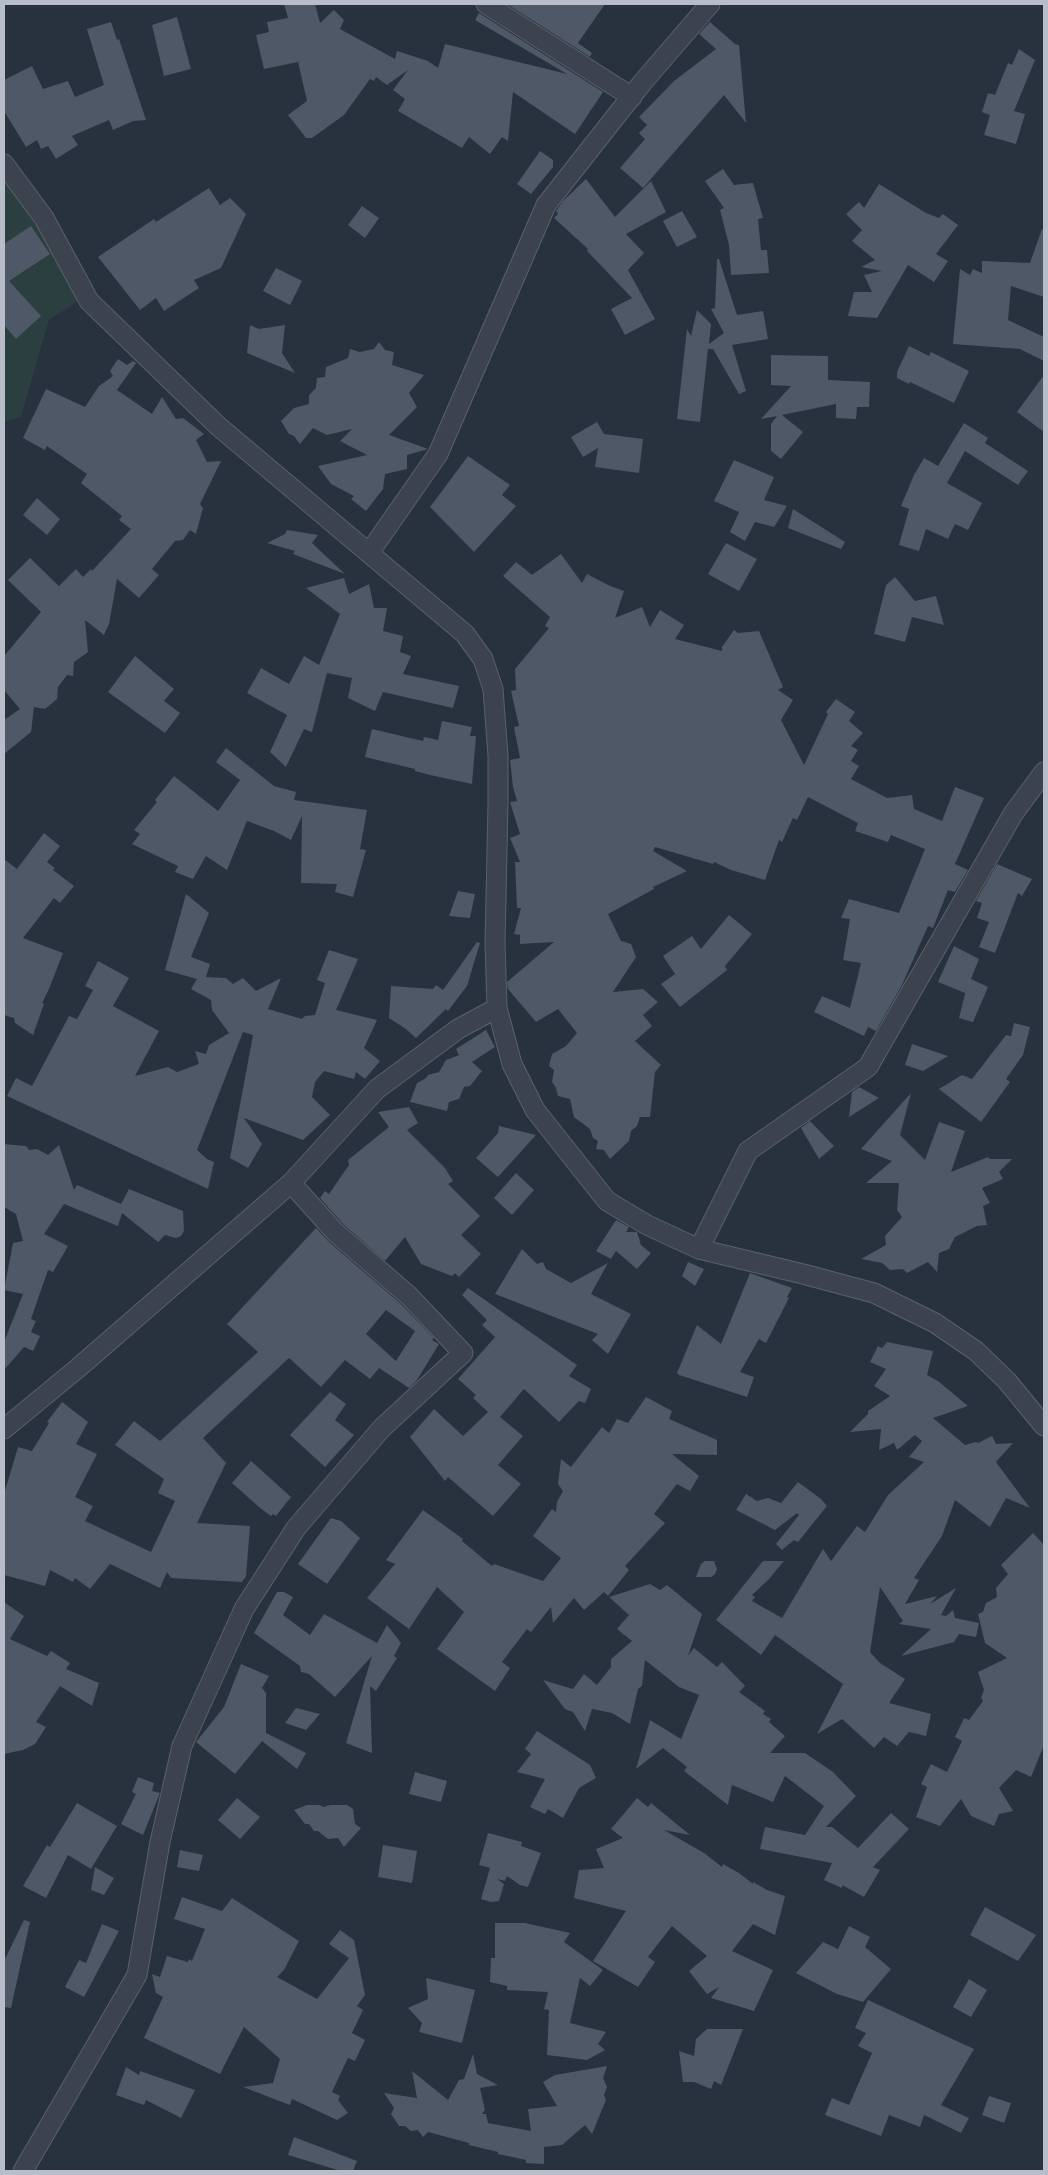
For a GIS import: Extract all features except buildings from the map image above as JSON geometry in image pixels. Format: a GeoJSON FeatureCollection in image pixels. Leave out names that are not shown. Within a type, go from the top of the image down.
{"type":"FeatureCollection","features":[{"type":"Feature","properties":{"kind":"street"},"geometry":{"type":"LineString","coordinates":[[486,4],[632,97]]}},
{"type":"Feature","properties":{"kind":"street"},"geometry":{"type":"LineString","coordinates":[[369,553],[438,454],[546,206],[642,83],[710,4]]}},
{"type":"Feature","properties":{"kind":"street"},"geometry":{"type":"LineString","coordinates":[[4,164],[44,218],[89,301],[218,426],[465,634],[483,659],[493,689],[498,756],[495,944],[496,1008],[512,1064],[535,1110],[608,1201],[648,1225],[699,1249],[874,1293],[935,1323],[976,1351],[1008,1381],[1044,1426]]}},
{"type":"Feature","properties":{"kind":"street"},"geometry":{"type":"LineString","coordinates":[[699,1249],[748,1151],[868,1067],[1013,814],[1044,772]]}},
{"type":"Feature","properties":{"kind":"street"},"geometry":{"type":"LineString","coordinates":[[4,1430],[291,1183],[377,1089],[458,1029],[496,1008]]}},
{"type":"Feature","properties":{"kind":"street"},"geometry":{"type":"LineString","coordinates":[[23,2171],[137,1975],[160,1842],[182,1746],[244,1609],[296,1528],[382,1428],[463,1353],[409,1296],[334,1232],[291,1183]]}},
{"type":"Feature","properties":{"kind":"shaded area"},"geometry":{"type":"Polygon","coordinates":[[[4,175],[35,211],[83,298],[49,320],[21,417],[4,422],[4,175]]]}}]}
